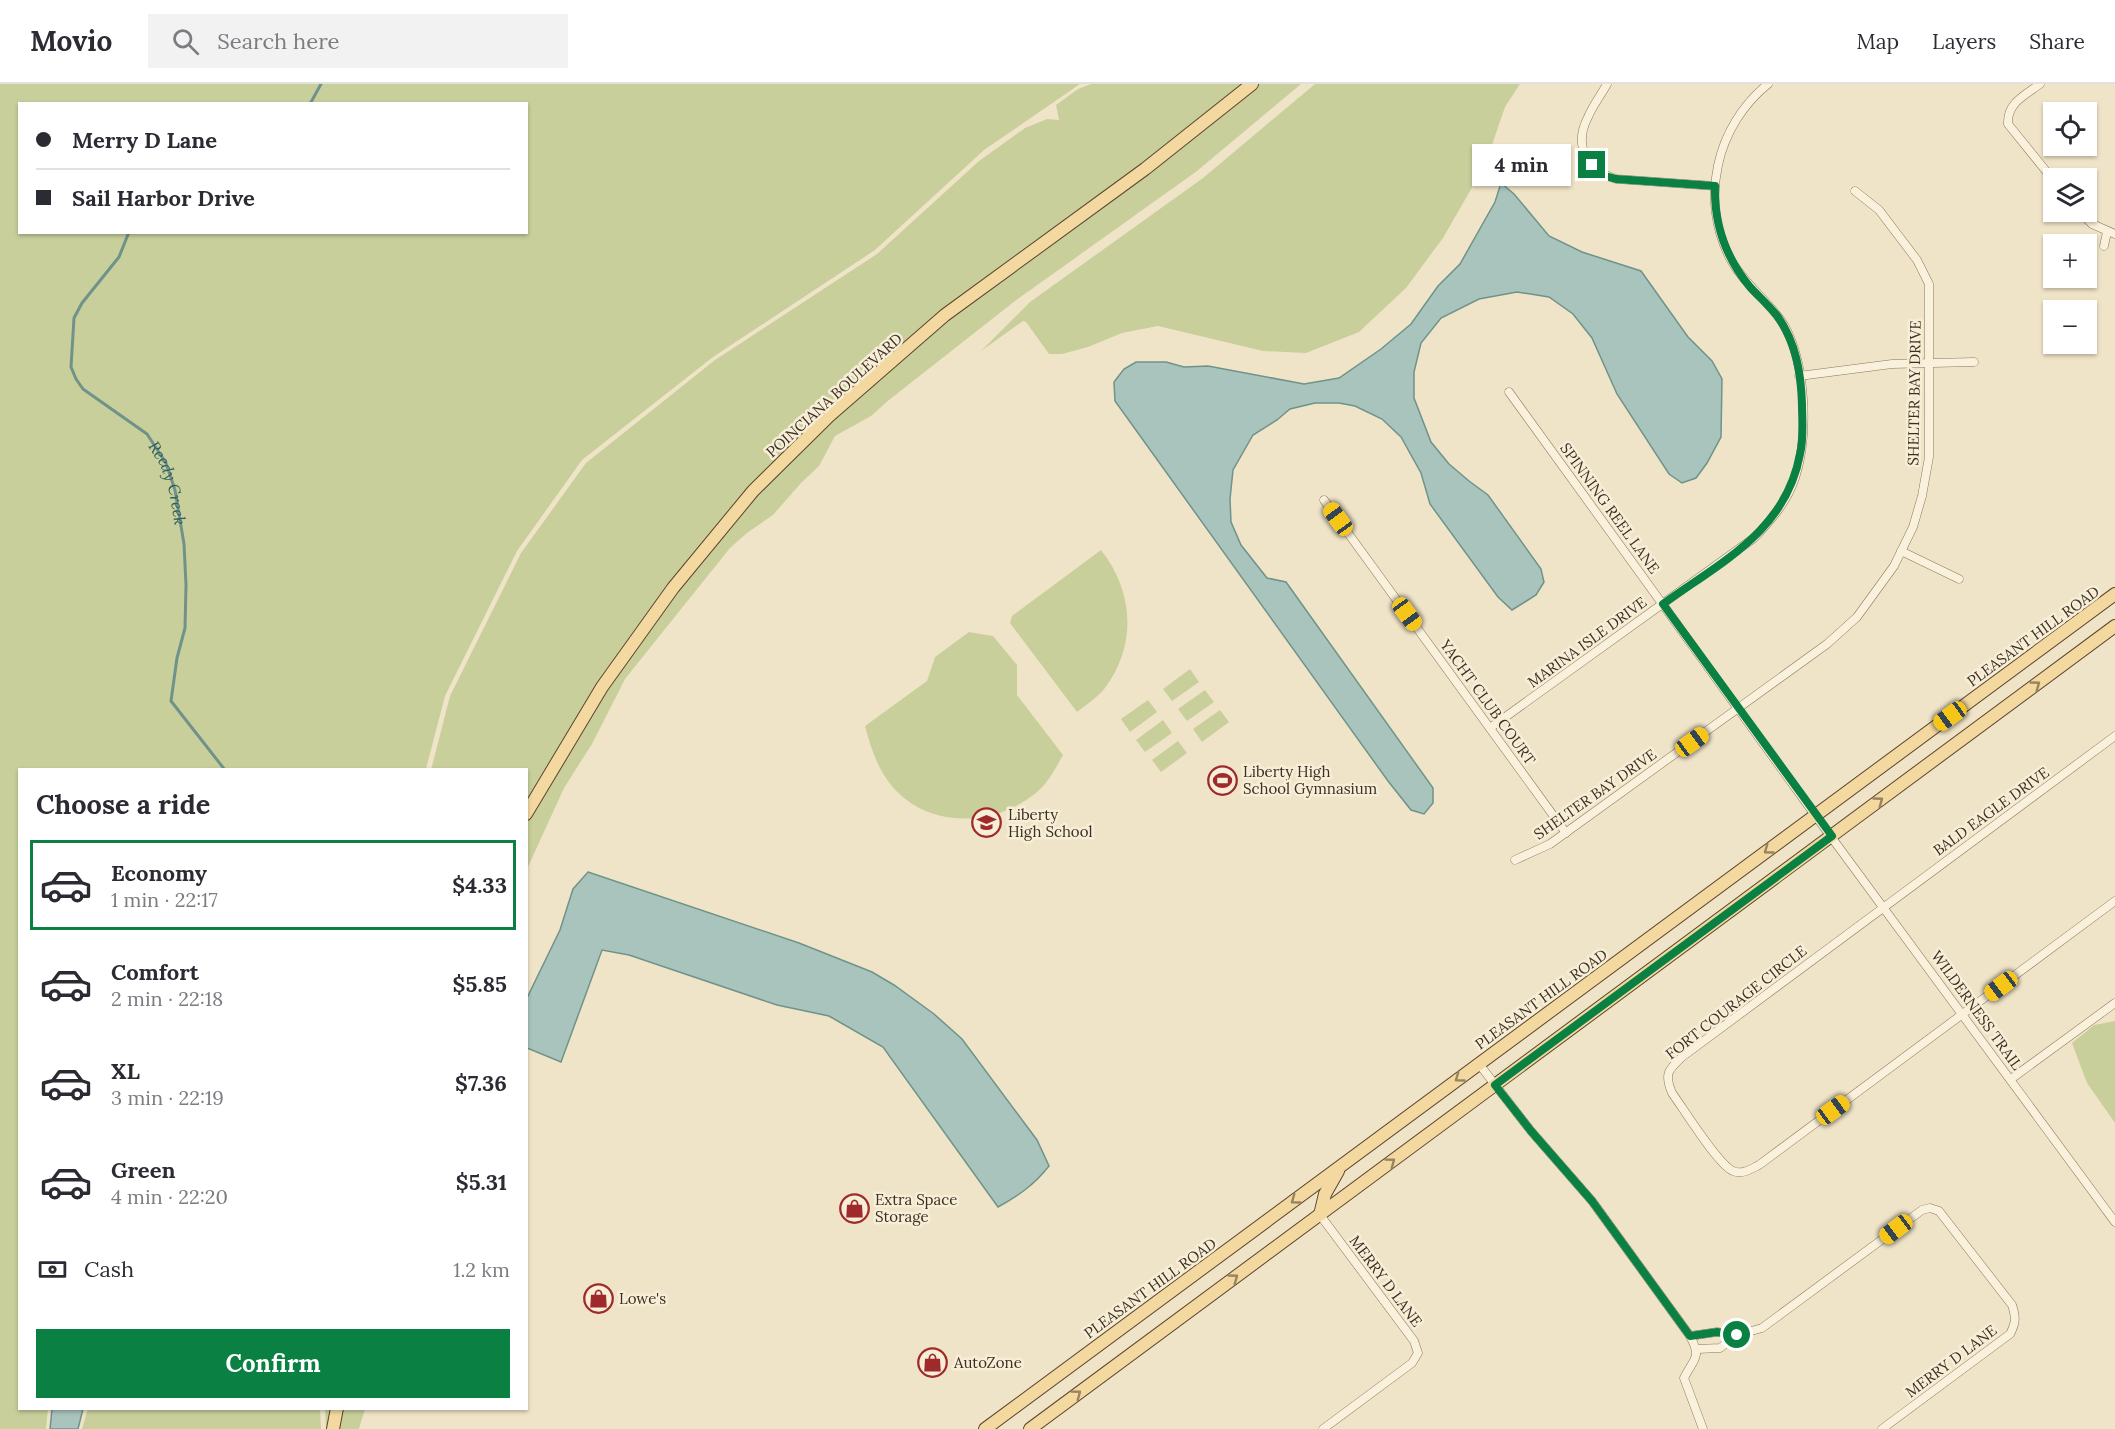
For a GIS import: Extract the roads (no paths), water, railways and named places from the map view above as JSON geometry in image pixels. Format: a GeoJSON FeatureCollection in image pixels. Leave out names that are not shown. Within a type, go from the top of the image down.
{"type":"FeatureCollection","features":[{"type":"Feature","properties":{"kind":"main road","name":"POINCIANA BOULEVARD"},"geometry":{"type":"LineString","coordinates":[[528,811],[602,687],[673,588],[753,491],[829,416],[945,315],[1145,169],[1251,84]]}},
{"type":"Feature","properties":{"kind":"main road","name":"PLEASANT HILL ROAD"},"geometry":{"type":"LineString","coordinates":[[985,1429],[2115,594]]}},
{"type":"Feature","properties":{"kind":"main road"},"geometry":{"type":"LineString","coordinates":[[1030,1429],[2115,627]]}},
{"type":"Feature","properties":{"kind":"main road"},"geometry":{"type":"LineString","coordinates":[[1320,1215],[1325,1194],[1342,1165]]}},
{"type":"Feature","properties":{"kind":"main road"},"geometry":{"type":"LineString","coordinates":[[333,1429],[337,1410]]}},
{"type":"Feature","properties":{"kind":"street"},"geometry":{"type":"LineString","coordinates":[[1607,84],[1587,117],[1581,141],[1584,155],[1602,175],[1616,179],[1715,186]]}},
{"type":"Feature","properties":{"kind":"street","name":"MARINA ISLE DRIVE"},"geometry":{"type":"LineString","coordinates":[[1490,728],[1754,538],[1770,522],[1784,502],[1795,478],[1803,432],[1797,357],[1785,327],[1731,259],[1716,219],[1716,173],[1730,128],[1744,108],[1768,84]]}},
{"type":"Feature","properties":{"kind":"street"},"geometry":{"type":"LineString","coordinates":[[2040,84],[2013,104],[2007,113],[2008,124],[2044,168]]}},
{"type":"Feature","properties":{"kind":"street","name":"SHELTER BAY DRIVE"},"geometry":{"type":"LineString","coordinates":[[1515,860],[1550,844],[1566,833],[1827,644],[1857,617],[1894,566],[1913,527],[1922,496],[1929,457],[1929,284],[1924,273],[1879,210],[1855,191]]}},
{"type":"Feature","properties":{"kind":"street"},"geometry":{"type":"LineString","coordinates":[[2090,222],[2111,233],[2104,246]]}},
{"type":"Feature","properties":{"kind":"street"},"geometry":{"type":"LineString","coordinates":[[1799,376],[1892,364],[1974,362]]}},
{"type":"Feature","properties":{"kind":"street","name":"SPINNING REEL LANE"},"geometry":{"type":"LineString","coordinates":[[1509,392],[1815,815]]}},
{"type":"Feature","properties":{"kind":"street","name":"YACHT CLUB COURT"},"geometry":{"type":"LineString","coordinates":[[1324,500],[1566,833]]}},
{"type":"Feature","properties":{"kind":"street"},"geometry":{"type":"LineString","coordinates":[[1901,551],[1959,579]]}},
{"type":"Feature","properties":{"kind":"street","name":"BALD EAGLE DRIVE"},"geometry":{"type":"LineString","coordinates":[[1884,907],[2115,736]]}},
{"type":"Feature","properties":{"kind":"street","name":"WILDERNESS TRAIL"},"geometry":{"type":"LineString","coordinates":[[1815,815],[2115,1222]]}},
{"type":"Feature","properties":{"kind":"street"},"geometry":{"type":"LineString","coordinates":[[1963,1014],[2115,901]]}},
{"type":"Feature","properties":{"kind":"street","name":"FORT COURAGE CIRCLE"},"geometry":{"type":"LineString","coordinates":[[1884,907],[1682,1057],[1670,1069],[1667,1081],[1672,1093],[1722,1163],[1733,1172],[1746,1172],[1759,1165],[1963,1014]]}},
{"type":"Feature","properties":{"kind":"street"},"geometry":{"type":"LineString","coordinates":[[2011,1078],[2115,1003]]}},
{"type":"Feature","properties":{"kind":"street"},"geometry":{"type":"LineString","coordinates":[[1479,1064],[1531,1131],[1592,1201],[1690,1336],[1697,1349],[1696,1360],[1684,1378],[1703,1429]]}},
{"type":"Feature","properties":{"kind":"street","name":"MERRY D LANE"},"geometry":{"type":"LineString","coordinates":[[1697,1349],[1719,1348],[1737,1335],[1762,1328],[1922,1210],[1930,1208],[1939,1211],[2012,1305],[2016,1316],[2015,1324],[2010,1334],[1882,1429]]}},
{"type":"Feature","properties":{"kind":"street","name":"MERRY D LANE"},"geometry":{"type":"LineString","coordinates":[[1320,1215],[1414,1341],[1418,1353],[1412,1363],[1323,1429]]}},
{"type":"Feature","properties":{"kind":"street","name":"MERRY D LANE"},"geometry":{"type":"LineString","coordinates":[[1690,1336],[1717,1332],[1737,1335]]}},
{"type":"Feature","properties":{"kind":"water"},"geometry":{"type":"Polygon","coordinates":[[[1501,183],[1514,194],[1549,236],[1582,252],[1641,271],[1688,337],[1712,361],[1722,379],[1721,437],[1696,478],[1682,483],[1669,474],[1617,394],[1592,338],[1573,314],[1549,297],[1517,292],[1479,299],[1441,318],[1421,343],[1414,372],[1414,398],[1431,442],[1449,464],[1488,495],[1541,569],[1544,582],[1536,595],[1512,610],[1498,597],[1430,504],[1421,473],[1401,437],[1382,419],[1355,406],[1315,403],[1290,409],[1253,435],[1233,470],[1230,499],[1231,522],[1241,545],[1267,578],[1286,582],[1433,788],[1433,803],[1424,814],[1411,810],[1388,781],[1115,401],[1114,382],[1124,369],[1136,362],[1166,362],[1184,367],[1208,366],[1304,384],[1339,378],[1381,349],[1411,324],[1438,286],[1460,264],[1495,202],[1501,183]]]}},
{"type":"Feature","properties":{"kind":"water"},"geometry":{"type":"Polygon","coordinates":[[[588,872],[799,943],[872,972],[934,1014],[962,1039],[1037,1140],[1049,1166],[1025,1190],[998,1207],[883,1047],[829,1016],[777,1005],[629,955],[602,950],[561,1062],[528,1048],[528,996],[560,930],[573,889],[588,872]]]}},
{"type":"Feature","properties":{"kind":"water"},"geometry":{"type":"Polygon","coordinates":[[[52,1410],[83,1410],[78,1429],[50,1429],[52,1410]]]}},
{"type":"Feature","properties":{"kind":"waterway","name":"Reedy Creek"},"geometry":{"type":"LineString","coordinates":[[311,102],[321,84]]}},
{"type":"Feature","properties":{"kind":"waterway","name":"Reedy Creek"},"geometry":{"type":"LineString","coordinates":[[128,234],[119,257],[82,303],[74,318],[71,367],[83,389],[147,434],[166,463],[175,490],[184,544],[186,585],[185,628],[177,658],[171,701],[223,768]]}},
{"type":"Feature","properties":{"kind":"place","name":"Liberty High School Gymnasium"},"geometry":{"type":"Point","coordinates":[1222,780]}},
{"type":"Feature","properties":{"kind":"place","name":"Liberty High School"},"geometry":{"type":"Point","coordinates":[987,823]}},
{"type":"Feature","properties":{"kind":"place","name":"Extra Space Storage"},"geometry":{"type":"Point","coordinates":[854,1208]}},
{"type":"Feature","properties":{"kind":"place","name":"Lowe's"},"geometry":{"type":"Point","coordinates":[598,1298]}},
{"type":"Feature","properties":{"kind":"place","name":"AutoZone"},"geometry":{"type":"Point","coordinates":[933,1362]}}]}
